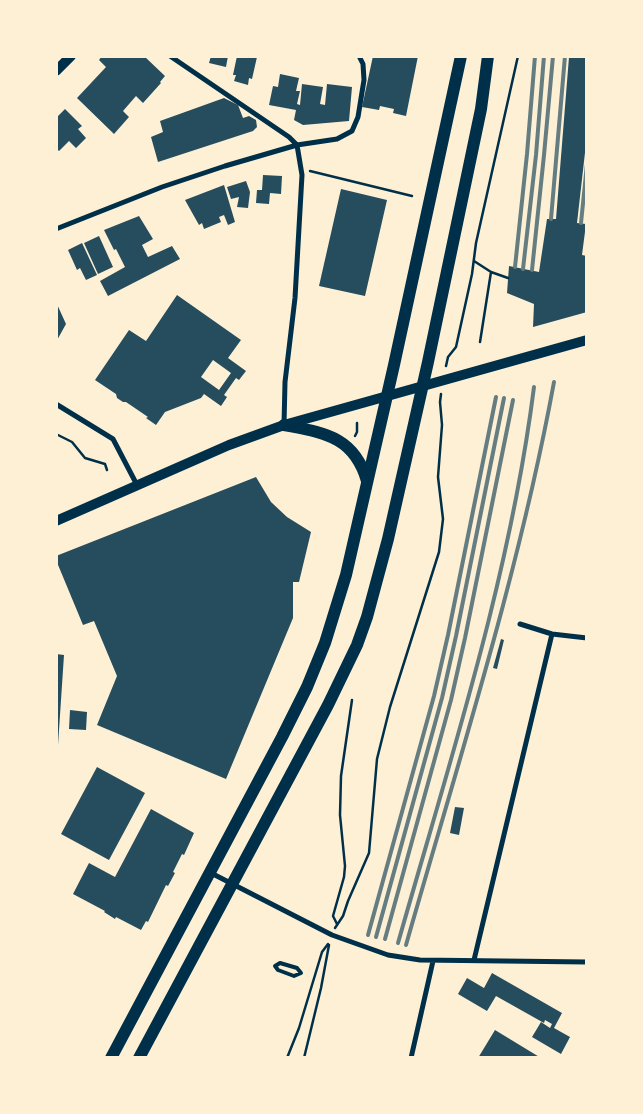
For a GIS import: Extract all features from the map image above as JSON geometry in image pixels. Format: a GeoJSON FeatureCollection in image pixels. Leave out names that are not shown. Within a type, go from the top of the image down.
{"type":"FeatureCollection","features":[{"type":"Feature","properties":{"kind":"main road"},"geometry":{"type":"LineString","coordinates":[[56,71],[71,56]]}},
{"type":"Feature","properties":{"kind":"main road"},"geometry":{"type":"LineString","coordinates":[[111,1058],[282,737],[307,687],[322,651],[339,600],[367,483],[460,56]]}},
{"type":"Feature","properties":{"kind":"main road"},"geometry":{"type":"LineString","coordinates":[[139,1058],[328,705],[357,645],[379,577],[481,109],[488,56]]}},
{"type":"Feature","properties":{"kind":"main road"},"geometry":{"type":"LineString","coordinates":[[56,521],[229,445],[284,425],[587,340]]}},
{"type":"Feature","properties":{"kind":"main road"},"geometry":{"type":"LineString","coordinates":[[284,425],[324,434],[342,442],[358,458],[363,467],[367,483]]}},
{"type":"Feature","properties":{"kind":"street"},"geometry":{"type":"LineString","coordinates":[[170,56],[289,137],[297,145],[301,169],[296,298],[285,382],[284,425]]}},
{"type":"Feature","properties":{"kind":"street"},"geometry":{"type":"LineString","coordinates":[[56,229],[162,187],[225,166],[297,145],[337,139],[352,131],[358,117],[364,80],[363,64],[359,56]]}},
{"type":"Feature","properties":{"kind":"street"},"geometry":{"type":"LineString","coordinates":[[56,404],[113,439],[137,485]]}},
{"type":"Feature","properties":{"kind":"street"},"geometry":{"type":"LineString","coordinates":[[520,624],[552,634],[587,638]]}},
{"type":"Feature","properties":{"kind":"street"},"geometry":{"type":"LineString","coordinates":[[474,960],[552,634]]}},
{"type":"Feature","properties":{"kind":"street"},"geometry":{"type":"LineString","coordinates":[[210,872],[332,935],[406,959],[433,961],[587,962]]}},
{"type":"Feature","properties":{"kind":"street"},"geometry":{"type":"LineString","coordinates":[[411,1058],[433,961]]}},
{"type":"Feature","properties":{"kind":"lane"},"geometry":{"type":"LineString","coordinates":[[280,963],[297,968],[301,973],[294,976],[278,970],[274,966],[280,963]]}},
{"type":"Feature","properties":{"kind":"path"},"geometry":{"type":"LineString","coordinates":[[448,357],[456,347],[476,243],[518,56]]}},
{"type":"Feature","properties":{"kind":"path"},"geometry":{"type":"LineString","coordinates":[[301,169],[412,196]]}},
{"type":"Feature","properties":{"kind":"path"},"geometry":{"type":"LineString","coordinates":[[474,261],[491,272],[508,278]]}},
{"type":"Feature","properties":{"kind":"path"},"geometry":{"type":"LineString","coordinates":[[480,342],[491,272]]}},
{"type":"Feature","properties":{"kind":"path"},"geometry":{"type":"LineString","coordinates":[[352,700],[341,776],[340,815],[345,866],[344,877],[333,916],[337,924],[343,916],[368,853],[377,759],[390,707],[439,552],[443,519],[438,477],[442,425],[440,402]]}},
{"type":"Feature","properties":{"kind":"path"},"geometry":{"type":"LineString","coordinates":[[352,440],[357,432],[357,423]]}},
{"type":"Feature","properties":{"kind":"path"},"geometry":{"type":"LineString","coordinates":[[56,434],[72,442],[85,458],[105,464],[107,470]]}},
{"type":"Feature","properties":{"kind":"path"},"geometry":{"type":"LineString","coordinates":[[287,1058],[300,1028],[322,952],[328,943],[329,950],[304,1058]]}},
{"type":"Feature","properties":{"kind":"building"},"geometry":{"type":"Polygon","coordinates":[[[102,56],[144,56],[165,76],[143,103],[136,96],[123,111],[129,117],[114,134],[77,98],[106,67],[99,60],[102,56]]]}},
{"type":"Feature","properties":{"kind":"building"},"geometry":{"type":"Polygon","coordinates":[[[211,56],[228,56],[226,67],[209,63],[211,56]]]}},
{"type":"Feature","properties":{"kind":"building"},"geometry":{"type":"Polygon","coordinates":[[[237,56],[257,57],[252,79],[249,78],[248,85],[234,81],[236,75],[233,75],[237,56]]]}},
{"type":"Feature","properties":{"kind":"building"},"geometry":{"type":"Polygon","coordinates":[[[373,56],[418,56],[406,116],[393,113],[394,109],[380,106],[379,110],[362,107],[373,56]]]}},
{"type":"Feature","properties":{"kind":"building"},"geometry":{"type":"Polygon","coordinates":[[[569,57],[587,58],[587,135],[577,223],[586,224],[582,255],[587,256],[587,312],[533,327],[534,304],[507,293],[509,266],[539,272],[547,219],[556,219],[569,57]]]}},
{"type":"Feature","properties":{"kind":"building"},"geometry":{"type":"Polygon","coordinates":[[[280,74],[299,78],[296,91],[300,91],[297,104],[300,105],[302,84],[323,87],[320,104],[325,105],[327,84],[352,87],[349,121],[303,125],[294,120],[296,110],[269,105],[273,86],[278,87],[280,74]]]}},
{"type":"Feature","properties":{"kind":"building"},"geometry":{"type":"Polygon","coordinates":[[[224,98],[238,105],[243,118],[249,116],[256,120],[257,127],[253,131],[158,162],[151,137],[163,132],[160,121],[224,98]]]}},
{"type":"Feature","properties":{"kind":"building"},"geometry":{"type":"Polygon","coordinates":[[[65,109],[82,126],[78,129],[86,138],[76,148],[69,141],[59,151],[56,148],[56,118],[65,109]]]}},
{"type":"Feature","properties":{"kind":"building"},"geometry":{"type":"Polygon","coordinates":[[[263,175],[282,176],[281,194],[270,193],[269,204],[256,203],[257,190],[262,190],[263,175]]]}},
{"type":"Feature","properties":{"kind":"building"},"geometry":{"type":"Polygon","coordinates":[[[246,181],[250,192],[248,208],[237,207],[239,197],[231,199],[227,187],[246,181]]]}},
{"type":"Feature","properties":{"kind":"building"},"geometry":{"type":"Polygon","coordinates":[[[224,185],[235,222],[228,225],[224,215],[219,217],[221,222],[204,229],[202,223],[199,225],[185,200],[224,185]]]}},
{"type":"Feature","properties":{"kind":"building"},"geometry":{"type":"Polygon","coordinates":[[[341,189],[387,200],[365,296],[319,286],[341,189]]]}},
{"type":"Feature","properties":{"kind":"building"},"geometry":{"type":"Polygon","coordinates":[[[139,216],[153,239],[142,245],[148,257],[172,246],[180,259],[108,296],[100,281],[125,267],[104,230],[139,216]]]}},
{"type":"Feature","properties":{"kind":"building"},"geometry":{"type":"Polygon","coordinates":[[[99,236],[113,267],[98,274],[84,243],[99,236]]]}},
{"type":"Feature","properties":{"kind":"building"},"geometry":{"type":"Polygon","coordinates":[[[82,243],[97,275],[86,280],[80,268],[77,270],[68,250],[82,243]]]}},
{"type":"Feature","properties":{"kind":"building"},"geometry":{"type":"Polygon","coordinates":[[[177,295],[241,340],[228,358],[246,371],[239,380],[236,378],[224,395],[227,397],[221,406],[204,394],[201,398],[165,412],[156,425],[146,418],[148,417],[117,398],[116,394],[95,380],[129,330],[146,341],[177,295]],[[213,360],[201,377],[219,390],[231,373],[213,360]]]}},
{"type":"Feature","properties":{"kind":"building"},"geometry":{"type":"Polygon","coordinates":[[[56,302],[66,324],[56,342],[56,302]]]}},
{"type":"Feature","properties":{"kind":"building"},"geometry":{"type":"Polygon","coordinates":[[[256,477],[271,502],[287,517],[311,532],[299,582],[293,582],[293,618],[226,779],[97,725],[117,676],[94,621],[83,625],[56,556],[256,477]]]}},
{"type":"Feature","properties":{"kind":"building"},"geometry":{"type":"Polygon","coordinates":[[[501,639],[504,640],[497,669],[493,668],[501,639]]]}},
{"type":"Feature","properties":{"kind":"building"},"geometry":{"type":"Polygon","coordinates":[[[56,654],[64,655],[58,745],[56,745],[56,654]]]}},
{"type":"Feature","properties":{"kind":"building"},"geometry":{"type":"Polygon","coordinates":[[[70,710],[87,712],[86,730],[69,729],[70,710]]]}},
{"type":"Feature","properties":{"kind":"building"},"geometry":{"type":"Polygon","coordinates":[[[97,767],[145,793],[109,860],[61,834],[97,767]]]}},
{"type":"Feature","properties":{"kind":"building"},"geometry":{"type":"Polygon","coordinates":[[[455,807],[464,808],[459,835],[450,833],[455,807]]]}},
{"type":"Feature","properties":{"kind":"building"},"geometry":{"type":"Polygon","coordinates":[[[151,809],[194,833],[184,855],[182,854],[173,872],[175,873],[168,886],[166,885],[148,922],[146,921],[141,930],[116,917],[115,919],[105,911],[73,894],[89,863],[115,877],[151,809]]]}},
{"type":"Feature","properties":{"kind":"building"},"geometry":{"type":"Polygon","coordinates":[[[492,973],[562,1013],[554,1028],[570,1037],[561,1054],[532,1037],[541,1022],[550,1028],[552,1024],[545,1020],[544,1023],[496,996],[487,1011],[458,994],[467,978],[484,988],[492,973]]]}},
{"type":"Feature","properties":{"kind":"building"},"geometry":{"type":"Polygon","coordinates":[[[495,1030],[541,1058],[478,1058],[495,1030]]]}},
{"type":"Feature","properties":{"kind":"railway"},"geometry":{"type":"LineString","coordinates":[[515,267],[535,56]]}},
{"type":"Feature","properties":{"kind":"railway"},"geometry":{"type":"LineString","coordinates":[[523,269],[536,155],[544,56]]}},
{"type":"Feature","properties":{"kind":"railway"},"geometry":{"type":"LineString","coordinates":[[532,270],[553,56]]}},
{"type":"Feature","properties":{"kind":"railway"},"geometry":{"type":"LineString","coordinates":[[551,219],[565,56]]}},
{"type":"Feature","properties":{"kind":"railway"},"geometry":{"type":"LineString","coordinates":[[581,223],[587,164]]}},
{"type":"Feature","properties":{"kind":"railway"},"geometry":{"type":"LineString","coordinates":[[406,945],[506,595],[524,524],[554,382]]}},
{"type":"Feature","properties":{"kind":"railway"},"geometry":{"type":"LineString","coordinates":[[398,943],[458,737],[494,598],[510,528],[534,387]]}},
{"type":"Feature","properties":{"kind":"railway"},"geometry":{"type":"LineString","coordinates":[[368,935],[434,696],[496,397]]}},
{"type":"Feature","properties":{"kind":"railway"},"geometry":{"type":"LineString","coordinates":[[376,937],[442,698],[504,398]]}},
{"type":"Feature","properties":{"kind":"railway"},"geometry":{"type":"LineString","coordinates":[[385,939],[451,700],[513,400]]}}]}
